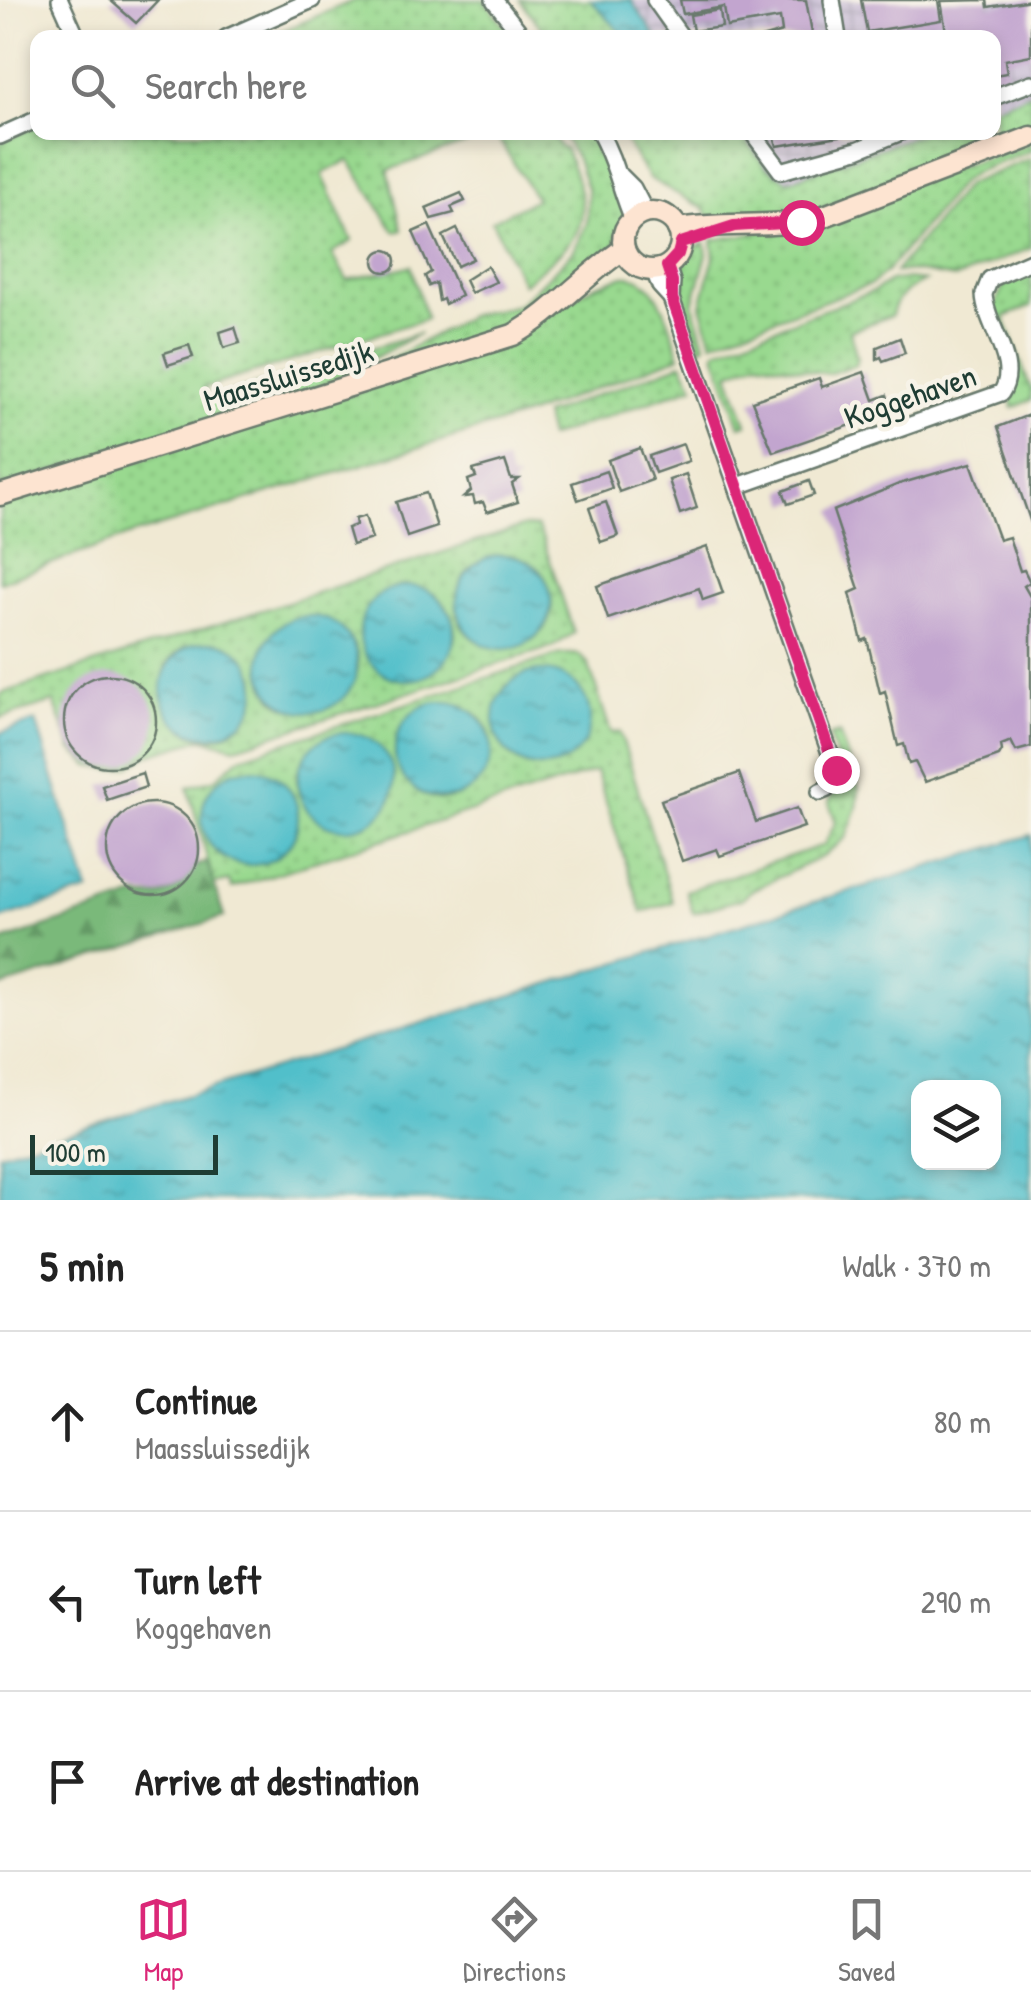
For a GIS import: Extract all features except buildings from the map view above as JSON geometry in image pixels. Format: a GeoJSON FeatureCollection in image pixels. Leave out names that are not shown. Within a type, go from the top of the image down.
{"type":"FeatureCollection","features":[{"type":"Feature","properties":{"kind":"street"},"geometry":{"type":"LineString","coordinates":[[60,0],[73,30]]}},
{"type":"Feature","properties":{"kind":"street"},"geometry":{"type":"LineString","coordinates":[[244,30],[312,0]]}},
{"type":"Feature","properties":{"kind":"street"},"geometry":{"type":"LineString","coordinates":[[494,0],[518,30]]}},
{"type":"Feature","properties":{"kind":"street"},"geometry":{"type":"LineString","coordinates":[[655,0],[676,30]]}},
{"type":"Feature","properties":{"kind":"street"},"geometry":{"type":"LineString","coordinates":[[832,0],[837,30]]}},
{"type":"Feature","properties":{"kind":"street"},"geometry":{"type":"LineString","coordinates":[[1001,94],[1031,83]]}},
{"type":"Feature","properties":{"kind":"street"},"geometry":{"type":"LineString","coordinates":[[0,136],[30,123]]}},
{"type":"Feature","properties":{"kind":"street"},"geometry":{"type":"LineString","coordinates":[[679,236],[706,224],[782,225],[819,218],[1031,136]]}},
{"type":"Feature","properties":{"kind":"street"},"geometry":{"type":"LineString","coordinates":[[603,140],[621,176],[634,188],[640,216]]}},
{"type":"Feature","properties":{"kind":"street"},"geometry":{"type":"LineString","coordinates":[[758,140],[781,172],[880,140]]}},
{"type":"Feature","properties":{"kind":"street"},"geometry":{"type":"LineString","coordinates":[[855,140],[856,150]]}},
{"type":"Feature","properties":{"kind":"street"},"geometry":{"type":"LineString","coordinates":[[640,216],[667,217],[679,236],[678,254],[660,268],[639,267],[628,255],[624,236],[640,216]]}},
{"type":"Feature","properties":{"kind":"street","name":"Maassluissedijk"},"geometry":{"type":"LineString","coordinates":[[0,495],[487,344],[538,322],[580,286],[598,281],[628,255]]}},
{"type":"Feature","properties":{"kind":"street","name":"Koggehaven"},"geometry":{"type":"LineString","coordinates":[[738,486],[1001,392],[1006,386],[1007,366],[984,294],[990,279],[1031,261]]}},
{"type":"Feature","properties":{"kind":"street"},"geometry":{"type":"LineString","coordinates":[[660,268],[660,286],[672,298],[836,770],[827,789],[820,792]]}},
{"type":"Feature","properties":{"kind":"shaded area"},"geometry":{"type":"Polygon","coordinates":[[[615,0],[1031,0],[1031,102],[1001,113],[1001,30],[639,30],[615,0]]]}},
{"type":"Feature","properties":{"kind":"shaded area"},"geometry":{"type":"Polygon","coordinates":[[[725,140],[930,140],[787,191],[725,140]]]}},
{"type":"Feature","properties":{"kind":"green space"},"geometry":{"type":"Polygon","coordinates":[[[355,0],[485,0],[508,30],[285,30],[355,0]]]}},
{"type":"Feature","properties":{"kind":"green space"},"geometry":{"type":"Polygon","coordinates":[[[520,0],[591,0],[619,30],[543,30],[520,0]]]}},
{"type":"Feature","properties":{"kind":"green space"},"geometry":{"type":"Polygon","coordinates":[[[1031,93],[1031,129],[819,210],[786,216],[709,220],[705,209],[649,178],[625,140],[745,140],[766,167],[788,181],[904,140],[1001,140],[1001,104],[1031,93]]]}},
{"type":"Feature","properties":{"kind":"green space"},"geometry":{"type":"Polygon","coordinates":[[[30,128],[30,140],[475,140],[388,170],[402,230],[394,231],[349,160],[322,174],[352,241],[332,253],[347,280],[411,266],[426,319],[203,388],[215,398],[420,333],[319,388],[0,488],[0,142],[30,128]]]}},
{"type":"Feature","properties":{"kind":"green space"},"geometry":{"type":"Polygon","coordinates":[[[499,140],[556,140],[565,149],[581,196],[579,227],[571,240],[523,284],[492,221],[536,199],[499,140]]]}},
{"type":"Feature","properties":{"kind":"green space"},"geometry":{"type":"Polygon","coordinates":[[[565,140],[591,140],[624,206],[615,246],[531,316],[492,336],[371,370],[472,315],[518,305],[573,252],[587,223],[588,191],[565,140]]]}},
{"type":"Feature","properties":{"kind":"green space"},"geometry":{"type":"Polygon","coordinates":[[[1031,143],[1031,151],[975,172],[962,181],[872,284],[712,342],[701,305],[714,257],[712,240],[751,234],[1031,143]]]}},
{"type":"Feature","properties":{"kind":"green space"},"geometry":{"type":"Polygon","coordinates":[[[1031,158],[1031,248],[956,278],[895,272],[967,184],[1031,158]]]}},
{"type":"Feature","properties":{"kind":"green space"},"geometry":{"type":"Polygon","coordinates":[[[705,243],[707,254],[693,304],[705,344],[700,349],[676,280],[683,257],[705,243]]]}},
{"type":"Feature","properties":{"kind":"green space"},"geometry":{"type":"Polygon","coordinates":[[[1031,270],[1031,306],[1004,317],[1031,390],[1031,400],[1013,408],[1011,394],[1017,370],[994,307],[1006,280],[1031,270]]]}},
{"type":"Feature","properties":{"kind":"green space"},"geometry":{"type":"Polygon","coordinates":[[[624,276],[647,284],[655,294],[680,356],[529,414],[128,536],[0,582],[0,503],[462,359],[595,286],[624,276]]]}},
{"type":"Feature","properties":{"kind":"green space"},"geometry":{"type":"Polygon","coordinates":[[[890,281],[924,281],[903,294],[892,315],[850,331],[855,365],[828,374],[758,361],[729,373],[747,424],[740,426],[717,350],[874,291],[890,281]]]}},
{"type":"Feature","properties":{"kind":"green space"},"geometry":{"type":"Polygon","coordinates":[[[682,363],[694,386],[549,437],[544,415],[682,363]]]}},
{"type":"Feature","properties":{"kind":"green space"},"geometry":{"type":"Polygon","coordinates":[[[525,526],[537,527],[542,537],[574,633],[552,647],[236,747],[202,739],[113,770],[90,766],[72,750],[54,702],[0,718],[0,694],[525,526]],[[501,555],[484,560],[464,576],[458,593],[459,618],[469,635],[486,645],[506,647],[526,642],[542,631],[551,613],[549,588],[539,570],[523,559],[501,555]],[[411,586],[384,592],[372,602],[361,627],[366,654],[389,676],[454,642],[452,619],[441,600],[411,586]],[[282,624],[268,639],[261,658],[262,672],[272,697],[290,709],[311,710],[332,703],[349,689],[358,669],[355,647],[336,624],[282,624]],[[213,642],[184,648],[168,664],[163,684],[167,705],[178,723],[195,736],[216,737],[240,725],[254,702],[255,676],[223,644],[213,642]]]}},
{"type":"Feature","properties":{"kind":"green space"},"geometry":{"type":"Polygon","coordinates":[[[561,654],[578,654],[588,663],[611,733],[620,732],[673,902],[642,912],[596,771],[232,888],[229,881],[214,884],[188,787],[215,779],[240,757],[561,654]],[[538,671],[518,679],[504,692],[497,708],[495,725],[500,742],[525,765],[545,767],[562,762],[584,735],[584,700],[576,685],[560,675],[538,671]],[[436,704],[421,709],[405,724],[396,756],[408,782],[430,797],[452,798],[471,788],[484,770],[490,749],[487,729],[472,712],[436,704]],[[345,734],[318,743],[298,771],[298,791],[307,808],[322,821],[340,828],[360,826],[378,815],[392,792],[377,745],[345,734]],[[245,770],[225,778],[211,791],[204,807],[203,824],[208,840],[218,854],[234,862],[254,864],[274,859],[295,832],[297,816],[292,799],[282,784],[267,774],[245,770]]]}},
{"type":"Feature","properties":{"kind":"green space"},"geometry":{"type":"Polygon","coordinates":[[[839,733],[859,789],[857,808],[846,837],[824,856],[741,899],[693,913],[686,891],[824,845],[836,822],[829,803],[841,770],[829,736],[839,733]]]}},
{"type":"Feature","properties":{"kind":"green space"},"geometry":{"type":"Polygon","coordinates":[[[207,862],[224,917],[0,987],[0,942],[136,896],[155,897],[171,892],[184,882],[194,866],[207,862]]]}},
{"type":"Feature","properties":{"kind":"water"},"geometry":{"type":"Polygon","coordinates":[[[591,0],[631,0],[651,30],[619,30],[591,0]]]}},
{"type":"Feature","properties":{"kind":"water"},"geometry":{"type":"Polygon","coordinates":[[[495,555],[513,555],[538,568],[548,584],[548,620],[538,636],[513,649],[495,649],[470,636],[457,611],[457,593],[470,568],[495,555]]]}},
{"type":"Feature","properties":{"kind":"water"},"geometry":{"type":"Polygon","coordinates":[[[398,586],[416,586],[441,599],[451,615],[451,651],[441,667],[416,680],[398,680],[373,667],[360,642],[360,624],[373,599],[398,586]]]}},
{"type":"Feature","properties":{"kind":"water"},"geometry":{"type":"Polygon","coordinates":[[[309,616],[327,620],[343,630],[353,646],[357,664],[353,682],[343,698],[327,708],[309,712],[291,708],[275,698],[265,682],[261,664],[265,646],[275,630],[291,620],[309,616]]]}},
{"type":"Feature","properties":{"kind":"water"},"geometry":{"type":"Polygon","coordinates":[[[209,642],[227,645],[242,656],[253,671],[253,707],[242,722],[227,733],[209,736],[191,733],[176,722],[165,707],[162,689],[165,671],[176,656],[191,645],[209,642]]]}},
{"type":"Feature","properties":{"kind":"water"},"geometry":{"type":"Polygon","coordinates":[[[542,671],[560,675],[576,685],[586,701],[590,719],[586,737],[576,753],[560,763],[542,767],[524,763],[508,753],[498,737],[494,719],[498,701],[508,685],[524,675],[542,671]]]}},
{"type":"Feature","properties":{"kind":"water"},"geometry":{"type":"Polygon","coordinates":[[[443,702],[461,706],[477,716],[487,732],[491,750],[487,768],[477,784],[461,794],[443,798],[425,794],[409,784],[399,768],[395,750],[399,732],[409,716],[425,706],[443,702]]]}},
{"type":"Feature","properties":{"kind":"water"},"geometry":{"type":"Polygon","coordinates":[[[36,721],[89,891],[0,919],[0,733],[36,721]]]}},
{"type":"Feature","properties":{"kind":"water"},"geometry":{"type":"Polygon","coordinates":[[[346,733],[364,737],[380,747],[390,763],[394,781],[390,799],[380,815],[364,825],[346,829],[328,825],[312,815],[302,799],[298,781],[302,763],[312,747],[328,737],[346,733]]]}},
{"type":"Feature","properties":{"kind":"water"},"geometry":{"type":"Polygon","coordinates":[[[250,769],[268,773],[284,783],[294,799],[298,817],[294,835],[284,851],[268,861],[250,865],[232,861],[216,851],[206,835],[202,817],[206,799],[216,783],[232,773],[250,769]]]}},
{"type":"Feature","properties":{"kind":"water"},"geometry":{"type":"Polygon","coordinates":[[[1031,835],[1031,1200],[0,1200],[0,1153],[1031,835]]]}},
{"type":"Feature","properties":{"kind":"route"},"geometry":{"type":"LineString","coordinates":[[801,222],[734,226],[681,243],[678,254],[667,266],[672,298],[836,770]]}}]}
